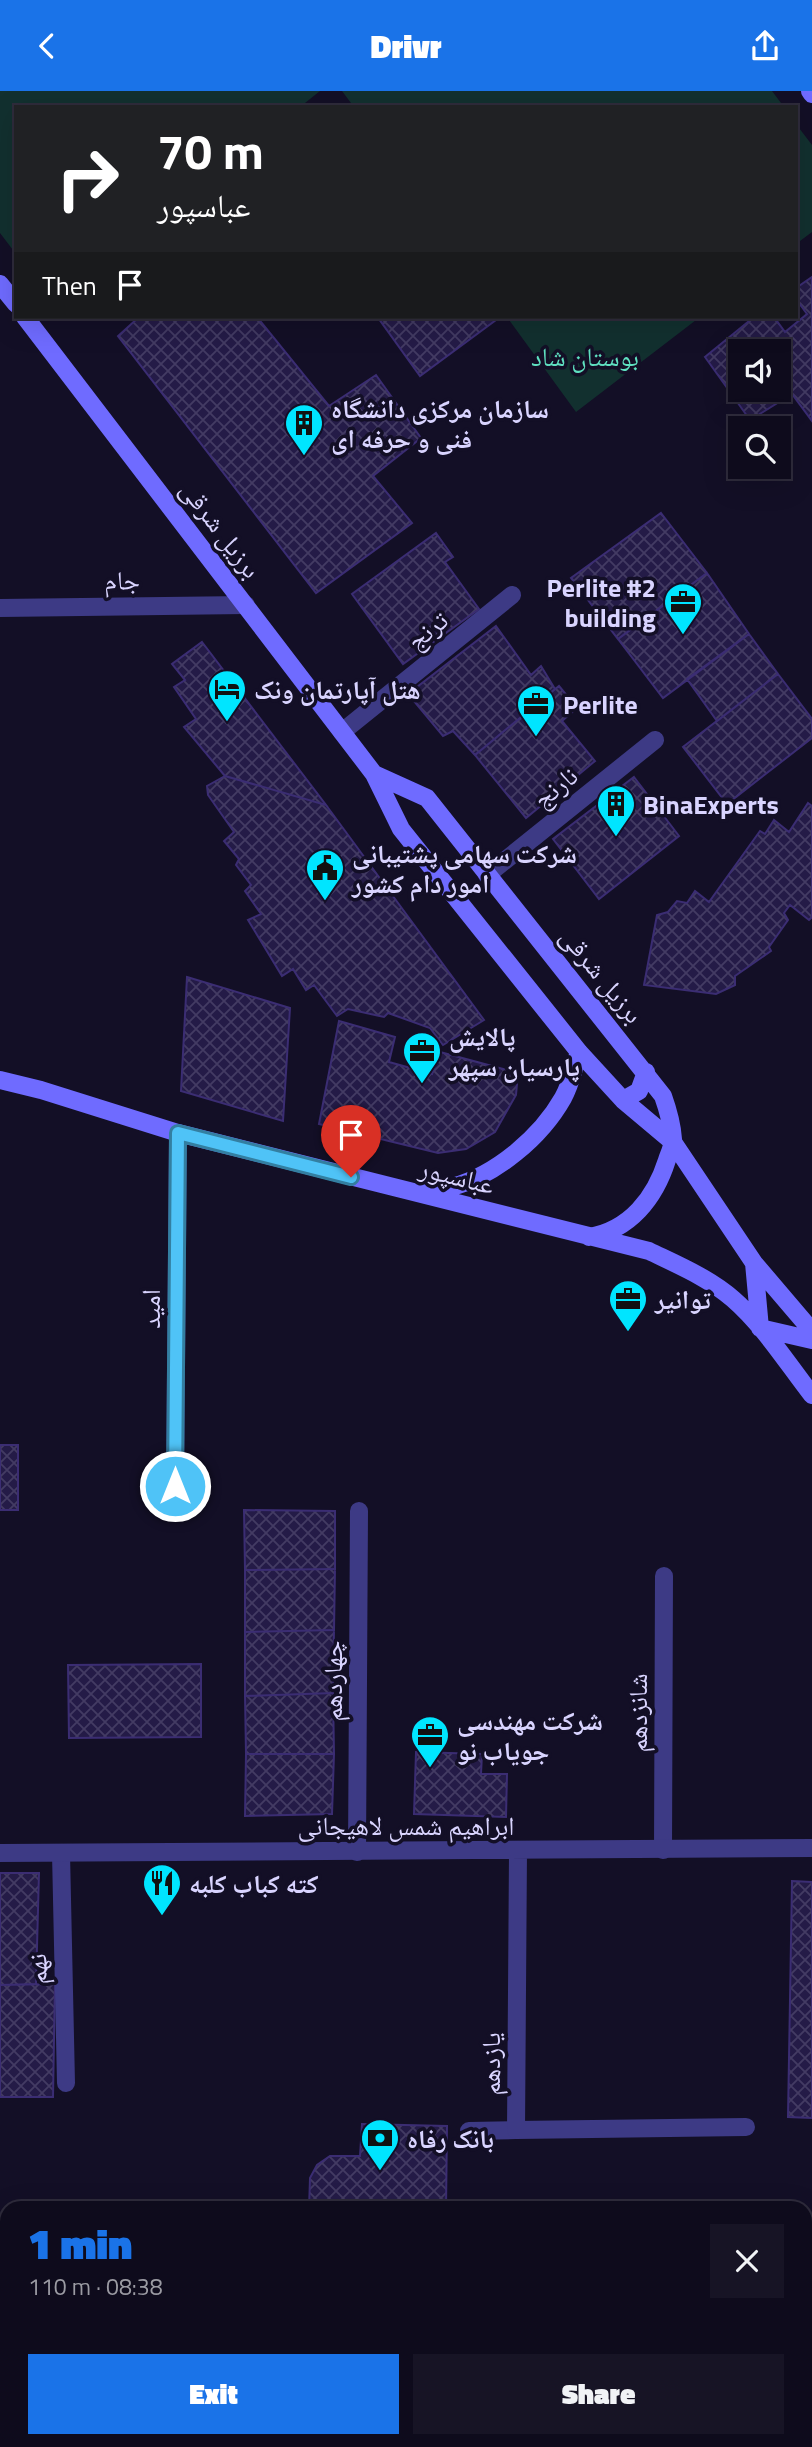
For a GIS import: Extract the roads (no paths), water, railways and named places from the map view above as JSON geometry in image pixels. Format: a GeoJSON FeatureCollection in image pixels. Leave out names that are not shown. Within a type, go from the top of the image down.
{"type":"FeatureCollection","features":[{"type":"Feature","properties":{"kind":"main road"},"geometry":{"type":"LineString","coordinates":[[0,283],[14,301]]}},
{"type":"Feature","properties":{"kind":"main road","name":"برزیل شرقی"},"geometry":{"type":"LineString","coordinates":[[27,319],[374,774],[401,829],[579,1052],[623,1100],[673,1142],[754,1263],[812,1331]]}},
{"type":"Feature","properties":{"kind":"main road","name":"برزیل شرقی"},"geometry":{"type":"LineString","coordinates":[[374,774],[427,798],[646,1072],[663,1097],[669,1113],[673,1142]]}},
{"type":"Feature","properties":{"kind":"main road"},"geometry":{"type":"LineString","coordinates":[[400,1189],[449,1188],[478,1177],[507,1158],[528,1141],[565,1095],[579,1052]]}},
{"type":"Feature","properties":{"kind":"main road"},"geometry":{"type":"LineString","coordinates":[[623,1100],[639,1091],[646,1072]]}},
{"type":"Feature","properties":{"kind":"main road","name":"عباسپور"},"geometry":{"type":"LineString","coordinates":[[0,1080],[178,1133],[649,1251],[701,1276],[734,1299],[760,1328]]}},
{"type":"Feature","properties":{"kind":"main road"},"geometry":{"type":"LineString","coordinates":[[589,1237],[604,1234],[638,1213],[663,1173],[673,1142]]}},
{"type":"Feature","properties":{"kind":"main road"},"geometry":{"type":"LineString","coordinates":[[754,1263],[760,1328],[812,1395]]}},
{"type":"Feature","properties":{"kind":"main road"},"geometry":{"type":"LineString","coordinates":[[760,1328],[812,1340]]}},
{"type":"Feature","properties":{"kind":"street","name":"ترنج"},"geometry":{"type":"LineString","coordinates":[[342,732],[512,595]]}},
{"type":"Feature","properties":{"kind":"street","name":"جام"},"geometry":{"type":"LineString","coordinates":[[0,608],[246,605]]}},
{"type":"Feature","properties":{"kind":"street","name":"نارنج"},"geometry":{"type":"LineString","coordinates":[[486,875],[656,740]]}},
{"type":"Feature","properties":{"kind":"street","name":"امید"},"geometry":{"type":"LineString","coordinates":[[175,1486],[178,1133]]}},
{"type":"Feature","properties":{"kind":"street","name":"چهاردهم"},"geometry":{"type":"LineString","coordinates":[[357,1852],[359,1511]]}},
{"type":"Feature","properties":{"kind":"street","name":"شانزدهم"},"geometry":{"type":"LineString","coordinates":[[663,1850],[664,1576]]}},
{"type":"Feature","properties":{"kind":"street","name":"ابراهیم شمس لاهیجانی"},"geometry":{"type":"LineString","coordinates":[[0,1853],[812,1848]]}},
{"type":"Feature","properties":{"kind":"street","name":"یازدهم"},"geometry":{"type":"LineString","coordinates":[[518,1851],[516,2130],[746,2127]]}},
{"type":"Feature","properties":{"kind":"street","name":"نهم"},"geometry":{"type":"LineString","coordinates":[[61,1853],[66,2083]]}},
{"type":"Feature","properties":{"kind":"street"},"geometry":{"type":"LineString","coordinates":[[469,2131],[516,2130]]}},
{"type":"Feature","properties":{"kind":"place","name":"سازمان مرکزی دانشگاه فنی و حرفه ای"},"geometry":{"type":"Point","coordinates":[304,457]}},
{"type":"Feature","properties":{"kind":"place","name":"Perlite #2 building"},"geometry":{"type":"Point","coordinates":[683,636]}},
{"type":"Feature","properties":{"kind":"place","name":"هتل آپارتمان ونک"},"geometry":{"type":"Point","coordinates":[227,723]}},
{"type":"Feature","properties":{"kind":"place","name":"Perlite"},"geometry":{"type":"Point","coordinates":[536,738]}},
{"type":"Feature","properties":{"kind":"place","name":"BinaExperts"},"geometry":{"type":"Point","coordinates":[616,838]}},
{"type":"Feature","properties":{"kind":"place","name":"شركت سهامى پشتيبانى امور دام كشور"},"geometry":{"type":"Point","coordinates":[325,902]}},
{"type":"Feature","properties":{"kind":"place","name":"پالایش پارسیان سپهر"},"geometry":{"type":"Point","coordinates":[422,1085]}},
{"type":"Feature","properties":{"kind":"place","name":"توانیر"},"geometry":{"type":"Point","coordinates":[628,1333]}},
{"type":"Feature","properties":{"kind":"place","name":"شرکت مهندسی جویاب نو"},"geometry":{"type":"Point","coordinates":[430,1769]}},
{"type":"Feature","properties":{"kind":"place","name":"کته کباب کلبه"},"geometry":{"type":"Point","coordinates":[162,1917]}},
{"type":"Feature","properties":{"kind":"place","name":"بانک رفاه"},"geometry":{"type":"Point","coordinates":[380,2172]}},
{"type":"Feature","properties":{"kind":"park label","name":"بوستان شاد"},"geometry":{"type":"Point","coordinates":[585,356]}}]}
